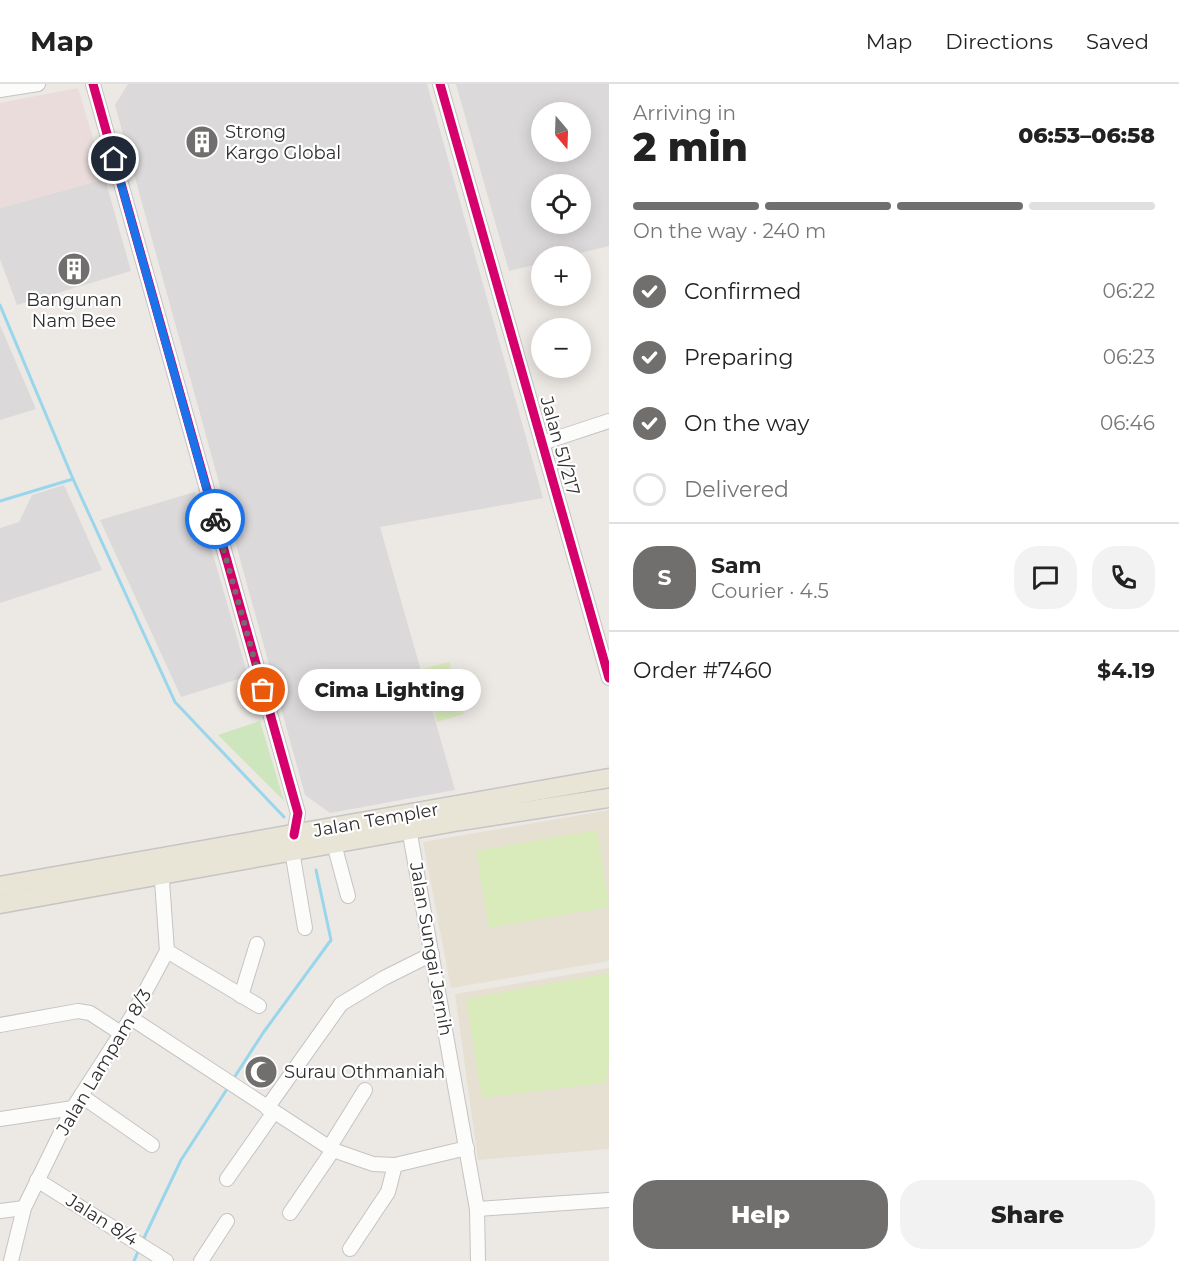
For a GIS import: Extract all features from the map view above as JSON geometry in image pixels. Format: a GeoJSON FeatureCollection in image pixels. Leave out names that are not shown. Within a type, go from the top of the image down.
{"type":"FeatureCollection","features":[{"type":"Feature","properties":{"kind":"main road","name":"Jalan Templer"},"geometry":{"type":"LineString","coordinates":[[0,904],[160,867],[408,823],[609,778]]}},
{"type":"Feature","properties":{"kind":"main road","name":"Jalan Templer"},"geometry":{"type":"LineString","coordinates":[[293,843],[334,844],[408,823],[609,798]]}},
{"type":"Feature","properties":{"kind":"main road","name":"Jalan Templer"},"geometry":{"type":"LineString","coordinates":[[0,886],[160,867]]}},
{"type":"Feature","properties":{"kind":"street"},"geometry":{"type":"LineString","coordinates":[[0,90],[38,84]]}},
{"type":"Feature","properties":{"kind":"street"},"geometry":{"type":"LineString","coordinates":[[93,84],[298,813],[293,843],[305,928]]}},
{"type":"Feature","properties":{"kind":"street","name":"Jalan 51/217"},"geometry":{"type":"LineString","coordinates":[[440,84],[609,678]]}},
{"type":"Feature","properties":{"kind":"street"},"geometry":{"type":"LineString","coordinates":[[542,443],[609,421]]}},
{"type":"Feature","properties":{"kind":"street","name":"Jalan Sungai Jernih"},"geometry":{"type":"LineString","coordinates":[[408,823],[477,1209],[478,1261]]}},
{"type":"Feature","properties":{"kind":"street"},"geometry":{"type":"LineString","coordinates":[[334,844],[348,896]]}},
{"type":"Feature","properties":{"kind":"street"},"geometry":{"type":"LineString","coordinates":[[160,867],[167,951],[259,1006]]}},
{"type":"Feature","properties":{"kind":"street"},"geometry":{"type":"LineString","coordinates":[[241,996],[257,944]]}},
{"type":"Feature","properties":{"kind":"street","name":"Jalan Lampam 8/3"},"geometry":{"type":"LineString","coordinates":[[11,1261],[24,1208],[73,1108],[83,1097],[122,1034],[167,951]]}},
{"type":"Feature","properties":{"kind":"street"},"geometry":{"type":"LineString","coordinates":[[227,1179],[341,1004],[384,978],[432,954]]}},
{"type":"Feature","properties":{"kind":"street"},"geometry":{"type":"LineString","coordinates":[[0,1025],[78,1011],[90,1013],[122,1034]]}},
{"type":"Feature","properties":{"kind":"street"},"geometry":{"type":"LineString","coordinates":[[131,1018],[331,1149],[373,1164],[395,1166],[467,1148]]}},
{"type":"Feature","properties":{"kind":"street"},"geometry":{"type":"LineString","coordinates":[[290,1213],[365,1090]]}},
{"type":"Feature","properties":{"kind":"street"},"geometry":{"type":"LineString","coordinates":[[83,1097],[152,1145]]}},
{"type":"Feature","properties":{"kind":"street"},"geometry":{"type":"LineString","coordinates":[[0,1119],[73,1108]]}},
{"type":"Feature","properties":{"kind":"street"},"geometry":{"type":"LineString","coordinates":[[350,1249],[388,1192],[395,1166]]}},
{"type":"Feature","properties":{"kind":"street","name":"Jalan 8/4"},"geometry":{"type":"LineString","coordinates":[[37,1180],[166,1261]]}},
{"type":"Feature","properties":{"kind":"street"},"geometry":{"type":"LineString","coordinates":[[477,1209],[609,1200]]}},
{"type":"Feature","properties":{"kind":"street"},"geometry":{"type":"LineString","coordinates":[[0,1211],[24,1208]]}},
{"type":"Feature","properties":{"kind":"street"},"geometry":{"type":"LineString","coordinates":[[201,1261],[227,1221]]}},
{"type":"Feature","properties":{"kind":"shaded area"},"geometry":{"type":"Polygon","coordinates":[[[128,84],[427,84],[543,498],[380,527],[455,790],[330,813],[305,795],[115,105],[128,84]]]}},
{"type":"Feature","properties":{"kind":"shaded area"},"geometry":{"type":"Polygon","coordinates":[[[456,84],[609,84],[609,246],[591,250],[591,246],[531,246],[531,266],[509,271],[456,84]]]}},
{"type":"Feature","properties":{"kind":"shaded area"},"geometry":{"type":"Polygon","coordinates":[[[78,88],[105,179],[0,208],[0,103],[78,88]]]}},
{"type":"Feature","properties":{"kind":"shaded area"},"geometry":{"type":"Polygon","coordinates":[[[105,179],[131,271],[17,305],[0,259],[0,208],[105,179]]]}},
{"type":"Feature","properties":{"kind":"shaded area"},"geometry":{"type":"Polygon","coordinates":[[[0,325],[36,409],[0,420],[0,325]]]}},
{"type":"Feature","properties":{"kind":"shaded area"},"geometry":{"type":"Polygon","coordinates":[[[64,485],[102,570],[0,603],[0,528],[19,522],[32,495],[64,485]]]}},
{"type":"Feature","properties":{"kind":"shaded area"},"geometry":{"type":"Polygon","coordinates":[[[195,492],[248,676],[181,697],[100,520],[195,492]]]}},
{"type":"Feature","properties":{"kind":"shaded area"},"geometry":{"type":"Polygon","coordinates":[[[609,810],[609,961],[451,988],[423,842],[609,810]]]}},
{"type":"Feature","properties":{"kind":"shaded area"},"geometry":{"type":"Polygon","coordinates":[[[609,968],[609,1149],[478,1160],[455,994],[609,968]]]}},
{"type":"Feature","properties":{"kind":"green space"},"geometry":{"type":"Polygon","coordinates":[[[449,662],[464,714],[437,722],[422,669],[449,662]]]}},
{"type":"Feature","properties":{"kind":"green space"},"geometry":{"type":"Polygon","coordinates":[[[260,721],[284,801],[218,735],[260,721]]]}},
{"type":"Feature","properties":{"kind":"green space"},"geometry":{"type":"Polygon","coordinates":[[[597,830],[609,907],[489,928],[476,851],[597,830]]]}},
{"type":"Feature","properties":{"kind":"green space"},"geometry":{"type":"Polygon","coordinates":[[[609,973],[609,1065],[605,1083],[482,1098],[466,999],[609,973]]]}},
{"type":"Feature","properties":{"kind":"waterway"},"geometry":{"type":"LineString","coordinates":[[0,305],[73,479],[175,702],[284,817]]}},
{"type":"Feature","properties":{"kind":"waterway"},"geometry":{"type":"LineString","coordinates":[[0,501],[73,479]]}},
{"type":"Feature","properties":{"kind":"waterway"},"geometry":{"type":"LineString","coordinates":[[232,1081],[263,1033],[331,940],[316,870]]}},
{"type":"Feature","properties":{"kind":"waterway"},"geometry":{"type":"LineString","coordinates":[[143,1240],[181,1160],[229,1086]]}},
{"type":"Feature","properties":{"kind":"waterway"},"geometry":{"type":"LineString","coordinates":[[134,1261],[139,1249]]}},
{"type":"Feature","properties":{"kind":"cycle path"},"geometry":{"type":"LineString","coordinates":[[93,84],[298,813],[294,835]]}},
{"type":"Feature","properties":{"kind":"cycle path"},"geometry":{"type":"LineString","coordinates":[[440,84],[609,678]]}},
{"type":"Feature","properties":{"kind":"way so far"},"geometry":{"type":"LineString","coordinates":[[215,519],[263,690]]}},
{"type":"Feature","properties":{"kind":"place","name":"Strong Kargo Global"},"geometry":{"type":"Point","coordinates":[202,142]}},
{"type":"Feature","properties":{"kind":"place","name":"Bangunan Nam Bee"},"geometry":{"type":"Point","coordinates":[74,269]}},
{"type":"Feature","properties":{"kind":"place","name":"Cima Lighting"},"geometry":{"type":"Point","coordinates":[263,690]}},
{"type":"Feature","properties":{"kind":"place","name":"Surau Othmaniah"},"geometry":{"type":"Point","coordinates":[261,1072]}},
{"type":"Feature","properties":{"kind":"route"},"geometry":{"type":"LineString","coordinates":[[114,159],[215,519]]}}]}
